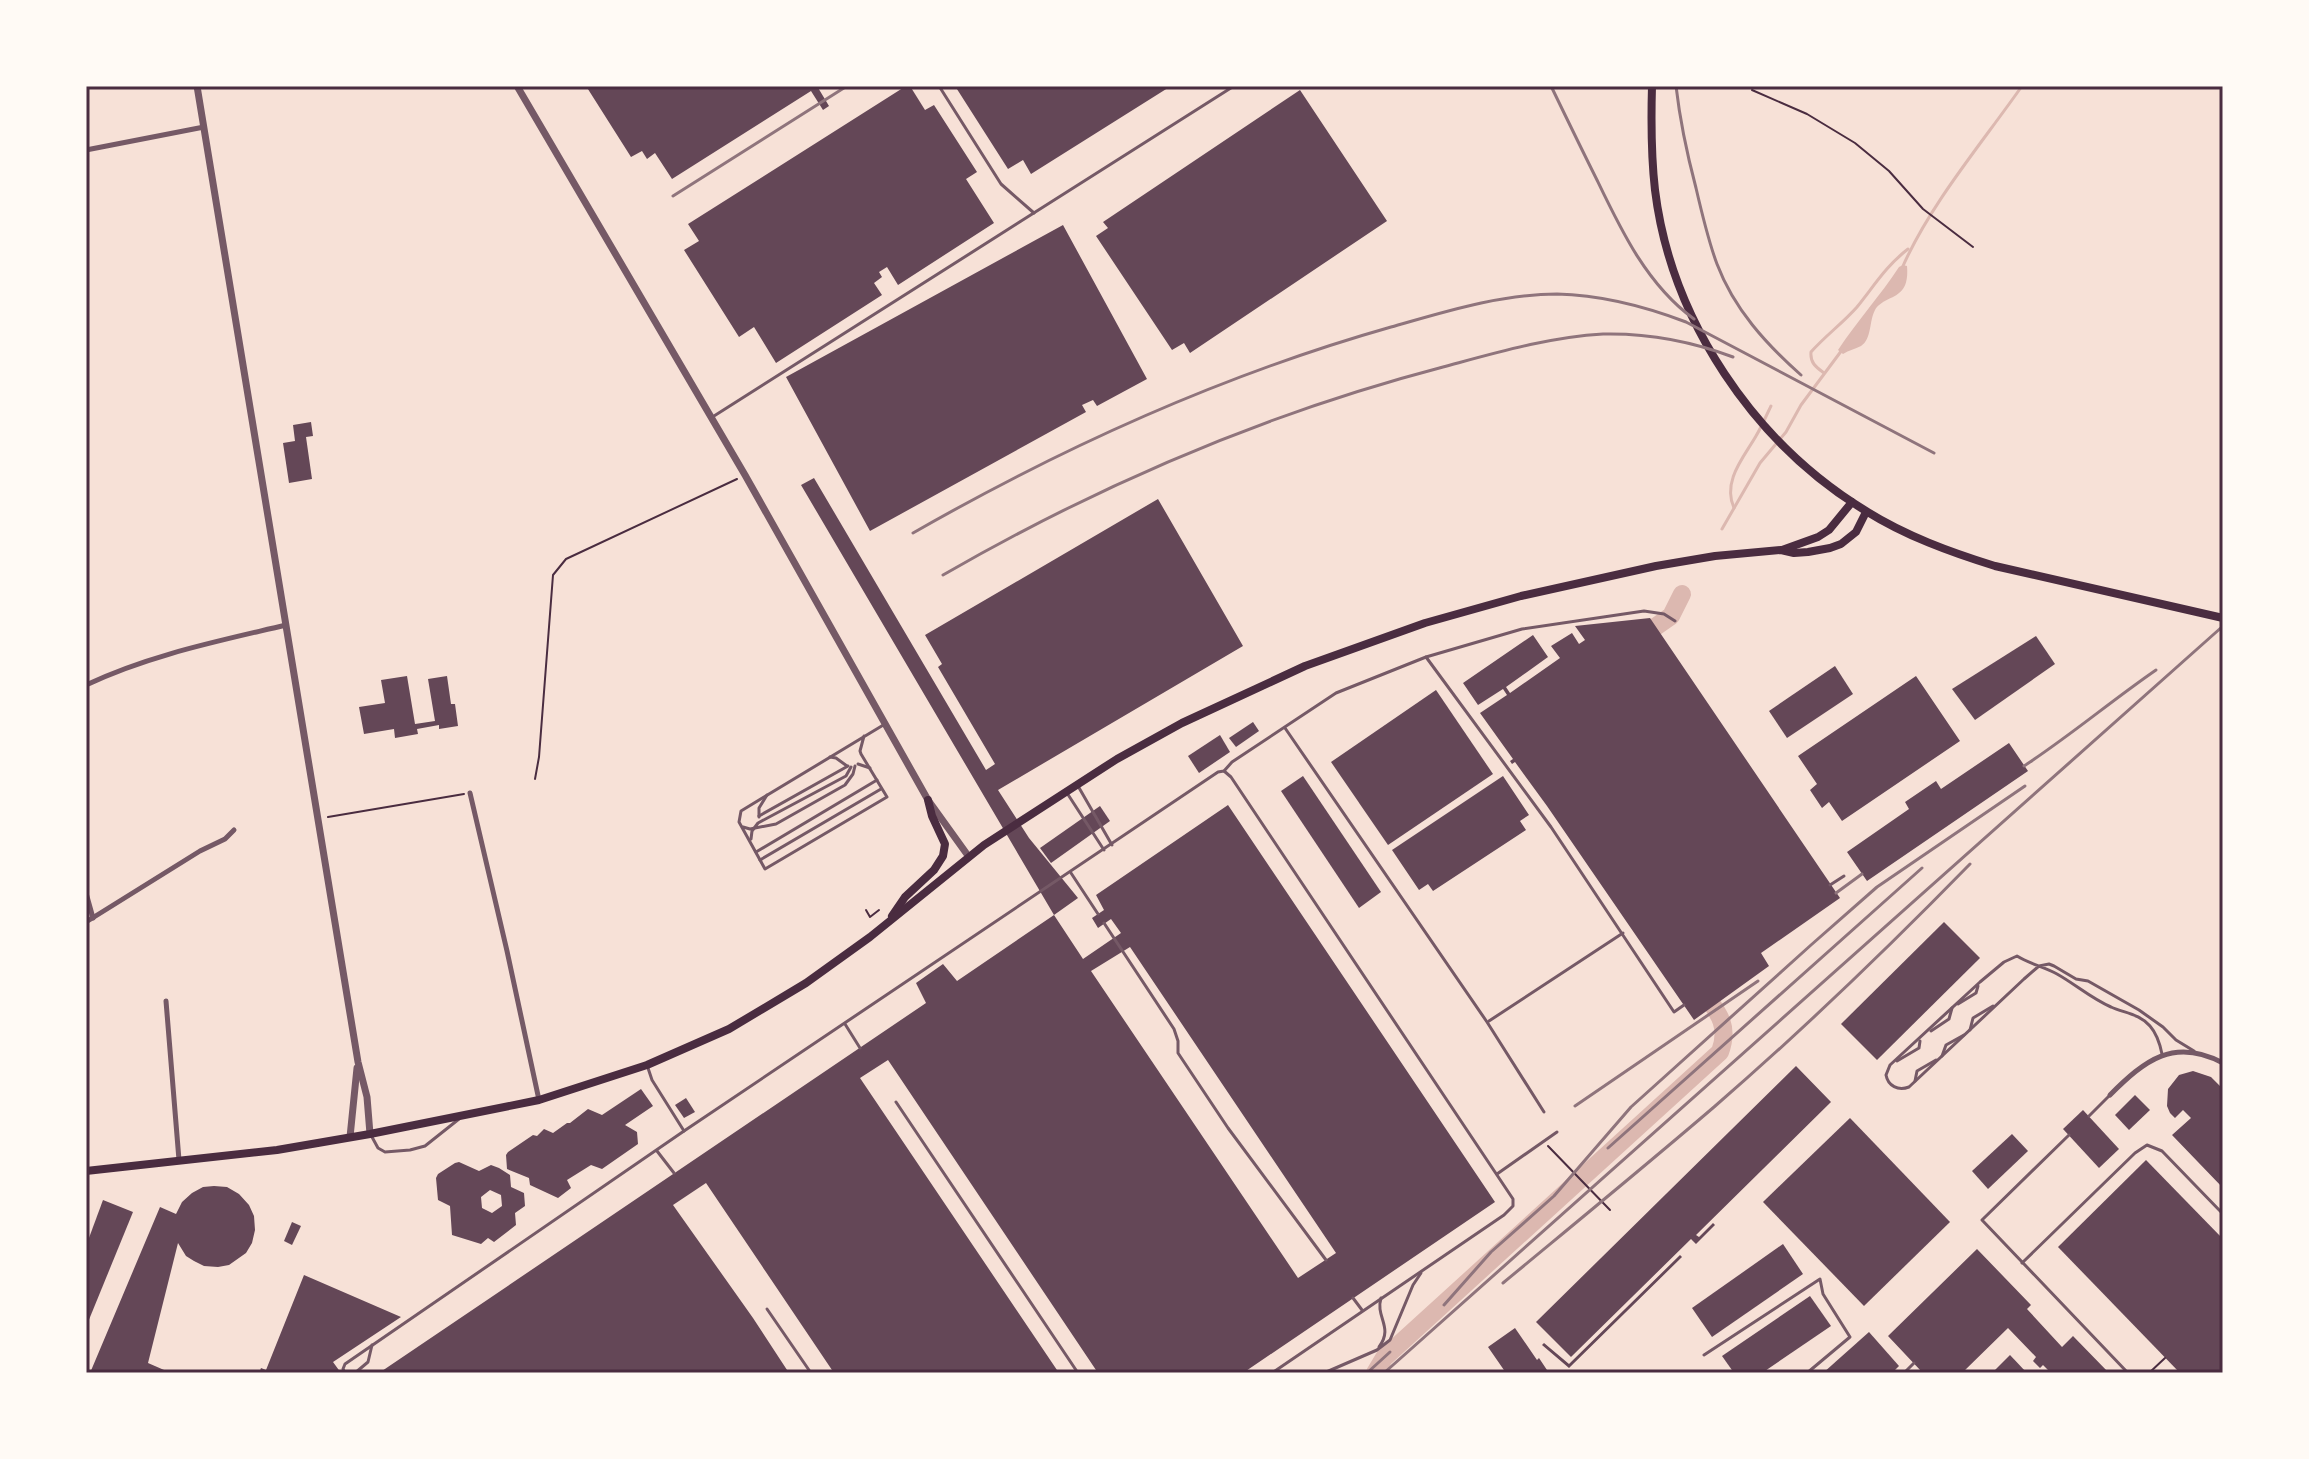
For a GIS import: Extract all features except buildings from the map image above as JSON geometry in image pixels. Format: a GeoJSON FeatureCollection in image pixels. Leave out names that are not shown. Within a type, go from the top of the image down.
{"type":"FeatureCollection","features":[{"type":"Feature","properties":{"kind":"main road"},"geometry":{"type":"LineString","coordinates":[[1652,86],[1651,151],[1655,192],[1683,295],[1715,359],[1751,410],[1790,452],[1866,512],[1924,541],[1971,559],[2223,618]]}},
{"type":"Feature","properties":{"kind":"main road"},"geometry":{"type":"LineString","coordinates":[[86,1171],[277,1150],[370,1134],[539,1100],[647,1065],[729,1029],[770,1005],[837,962],[969,857],[1032,812],[1182,723],[1305,666],[1434,620],[1521,596],[1656,566],[1715,556],[1781,550],[1829,530],[1852,502]]}},
{"type":"Feature","properties":{"kind":"main road"},"geometry":{"type":"LineString","coordinates":[[1781,550],[1808,552],[1841,544],[1856,532],[1866,512]]}},
{"type":"Feature","properties":{"kind":"main road"},"geometry":{"type":"LineString","coordinates":[[889,921],[905,897],[934,870],[943,856],[945,844],[928,800]]}},
{"type":"Feature","properties":{"kind":"street"},"geometry":{"type":"LineString","coordinates":[[197,86],[358,1062],[367,1097],[370,1134]]}},
{"type":"Feature","properties":{"kind":"street"},"geometry":{"type":"LineString","coordinates":[[517,86],[745,475],[928,800],[969,857]]}},
{"type":"Feature","properties":{"kind":"street"},"geometry":{"type":"LineString","coordinates":[[86,150],[204,127]]}},
{"type":"Feature","properties":{"kind":"street"},"geometry":{"type":"LineString","coordinates":[[86,685],[111,673],[176,652],[287,625]]}},
{"type":"Feature","properties":{"kind":"street"},"geometry":{"type":"LineString","coordinates":[[470,793],[539,1100]]}},
{"type":"Feature","properties":{"kind":"street"},"geometry":{"type":"LineString","coordinates":[[86,922],[200,851],[225,839],[234,830]]}},
{"type":"Feature","properties":{"kind":"street"},"geometry":{"type":"LineString","coordinates":[[86,893],[93,918]]}},
{"type":"Feature","properties":{"kind":"street"},"geometry":{"type":"LineString","coordinates":[[166,1001],[179,1161]]}},
{"type":"Feature","properties":{"kind":"street"},"geometry":{"type":"LineString","coordinates":[[2110,1095],[2145,1062],[2162,1055],[2194,1051],[2223,1063]]}},
{"type":"Feature","properties":{"kind":"street"},"geometry":{"type":"LineString","coordinates":[[350,1137],[358,1062]]}},
{"type":"Feature","properties":{"kind":"lane"},"geometry":{"type":"LineString","coordinates":[[939,86],[1001,184],[1034,213]]}},
{"type":"Feature","properties":{"kind":"lane"},"geometry":{"type":"LineString","coordinates":[[712,418],[1234,86]]}},
{"type":"Feature","properties":{"kind":"lane"},"geometry":{"type":"LineString","coordinates":[[345,1373],[345,1364],[372,1345],[684,1131],[1336,693],[1426,657],[1544,624],[1644,611],[1664,614],[1675,621]]}},
{"type":"Feature","properties":{"kind":"lane"},"geometry":{"type":"LineString","coordinates":[[1426,657],[1551,827],[1674,1012],[1684,1005]]}},
{"type":"Feature","properties":{"kind":"lane"},"geometry":{"type":"LineString","coordinates":[[846,747],[855,746],[861,753],[887,797],[765,869],[739,822],[739,814],[770,792],[830,757],[846,747],[864,736],[885,724]]}},
{"type":"Feature","properties":{"kind":"lane"},"geometry":{"type":"LineString","coordinates":[[1285,728],[1487,1022],[1544,1112]]}},
{"type":"Feature","properties":{"kind":"lane"},"geometry":{"type":"LineString","coordinates":[[751,843],[751,835],[758,823],[846,776],[861,753],[864,736]]}},
{"type":"Feature","properties":{"kind":"lane"},"geometry":{"type":"LineString","coordinates":[[841,761],[846,747]]}},
{"type":"Feature","properties":{"kind":"lane"},"geometry":{"type":"LineString","coordinates":[[830,757],[853,766],[870,768]]}},
{"type":"Feature","properties":{"kind":"lane"},"geometry":{"type":"LineString","coordinates":[[759,815],[853,766]]}},
{"type":"Feature","properties":{"kind":"lane"},"geometry":{"type":"LineString","coordinates":[[743,827],[776,824],[845,785],[853,774],[853,766]]}},
{"type":"Feature","properties":{"kind":"lane"},"geometry":{"type":"LineString","coordinates":[[1224,771],[1231,777],[1497,1174],[1510,1194],[1513,1206],[1272,1373]]}},
{"type":"Feature","properties":{"kind":"lane"},"geometry":{"type":"LineString","coordinates":[[756,852],[877,780]]}},
{"type":"Feature","properties":{"kind":"lane"},"geometry":{"type":"LineString","coordinates":[[1077,785],[1112,845]]}},
{"type":"Feature","properties":{"kind":"lane"},"geometry":{"type":"LineString","coordinates":[[760,860],[882,788]]}},
{"type":"Feature","properties":{"kind":"lane"},"geometry":{"type":"LineString","coordinates":[[758,823],[762,803],[770,792]]}},
{"type":"Feature","properties":{"kind":"lane"},"geometry":{"type":"LineString","coordinates":[[1066,792],[1104,850]]}},
{"type":"Feature","properties":{"kind":"lane"},"geometry":{"type":"LineString","coordinates":[[747,808],[753,808],[759,815]]}},
{"type":"Feature","properties":{"kind":"lane"},"geometry":{"type":"LineString","coordinates":[[1071,873],[1098,914]]}},
{"type":"Feature","properties":{"kind":"lane"},"geometry":{"type":"LineString","coordinates":[[1830,885],[1844,876]]}},
{"type":"Feature","properties":{"kind":"lane"},"geometry":{"type":"LineString","coordinates":[[1104,923],[1174,1029],[1178,1053],[1186,1066],[1326,1260]]}},
{"type":"Feature","properties":{"kind":"lane"},"geometry":{"type":"LineString","coordinates":[[1487,1022],[1623,933]]}},
{"type":"Feature","properties":{"kind":"lane"},"geometry":{"type":"LineString","coordinates":[[2162,1055],[2148,1023],[2105,1004],[2062,977],[2039,966],[2017,956],[2004,962],[1980,982],[1976,993],[1953,1007],[1949,1019],[1921,1038],[1919,1048],[1890,1065],[1886,1075],[1894,1087],[1903,1089],[1915,1081],[1969,1031],[1973,1018],[2000,1001],[2039,966],[2049,964],[2076,979],[2088,981],[2139,1010],[2194,1051]]}},
{"type":"Feature","properties":{"kind":"lane"},"geometry":{"type":"LineString","coordinates":[[845,1024],[860,1048]]}},
{"type":"Feature","properties":{"kind":"lane"},"geometry":{"type":"LineString","coordinates":[[2173,1053],[2177,1048],[2176,1040]]}},
{"type":"Feature","properties":{"kind":"lane"},"geometry":{"type":"LineString","coordinates":[[647,1065],[652,1080],[684,1131]]}},
{"type":"Feature","properties":{"kind":"lane"},"geometry":{"type":"LineString","coordinates":[[2089,1116],[2110,1095]]}},
{"type":"Feature","properties":{"kind":"lane"},"geometry":{"type":"LineString","coordinates":[[896,1102],[1078,1373]]}},
{"type":"Feature","properties":{"kind":"lane"},"geometry":{"type":"LineString","coordinates":[[370,1134],[378,1148],[385,1152],[410,1150],[425,1146],[463,1116]]}},
{"type":"Feature","properties":{"kind":"lane"},"geometry":{"type":"LineString","coordinates":[[1497,1174],[1557,1132]]}},
{"type":"Feature","properties":{"kind":"lane"},"geometry":{"type":"LineString","coordinates":[[2069,1135],[1982,1220],[2128,1373]]}},
{"type":"Feature","properties":{"kind":"lane"},"geometry":{"type":"LineString","coordinates":[[2022,1263],[2135,1153],[2147,1145],[2162,1151],[2223,1214]]}},
{"type":"Feature","properties":{"kind":"lane"},"geometry":{"type":"LineString","coordinates":[[657,1151],[674,1173]]}},
{"type":"Feature","properties":{"kind":"lane"},"geometry":{"type":"LineString","coordinates":[[1324,1373],[1377,1350],[1390,1340],[1413,1285],[1423,1270]]}},
{"type":"Feature","properties":{"kind":"lane"},"geometry":{"type":"LineString","coordinates":[[1704,1355],[1820,1279],[1823,1294],[1850,1337],[1807,1373]]}},
{"type":"Feature","properties":{"kind":"lane"},"geometry":{"type":"LineString","coordinates":[[1353,1298],[1362,1310]]}},
{"type":"Feature","properties":{"kind":"lane"},"geometry":{"type":"LineString","coordinates":[[1377,1350],[1386,1336],[1379,1308],[1381,1298]]}},
{"type":"Feature","properties":{"kind":"lane"},"geometry":{"type":"LineString","coordinates":[[767,1309],[811,1373]]}},
{"type":"Feature","properties":{"kind":"lane"},"geometry":{"type":"LineString","coordinates":[[355,1373],[368,1362],[372,1345]]}},
{"type":"Feature","properties":{"kind":"lane"},"geometry":{"type":"LineString","coordinates":[[1904,1373],[1914,1363]]}},
{"type":"Feature","properties":{"kind":"path"},"geometry":{"type":"LineString","coordinates":[[1752,90],[1807,114],[1855,143],[1889,171],[1923,209],[1973,247]]}},
{"type":"Feature","properties":{"kind":"path"},"geometry":{"type":"LineString","coordinates":[[535,779],[553,575],[558,566],[566,559],[745,475]]}},
{"type":"Feature","properties":{"kind":"path"},"geometry":{"type":"LineString","coordinates":[[319,820],[470,793]]}},
{"type":"Feature","properties":{"kind":"path"},"geometry":{"type":"LineString","coordinates":[[866,910],[870,917],[879,910]]}},
{"type":"Feature","properties":{"kind":"path"},"geometry":{"type":"LineString","coordinates":[[1542,1139],[1610,1210]]}},
{"type":"Feature","properties":{"kind":"path"},"geometry":{"type":"LineString","coordinates":[[2149,1373],[2165,1358]]}},
{"type":"Feature","properties":{"kind":"shaded area"},"geometry":{"type":"Polygon","coordinates":[[[1903,265],[1907,266],[1905,286],[1875,310],[1865,343],[1843,354],[1838,350],[1903,265]]]}},
{"type":"Feature","properties":{"kind":"waterway"},"geometry":{"type":"LineString","coordinates":[[1903,266],[1942,196],[2022,86]]}},
{"type":"Feature","properties":{"kind":"waterway"},"geometry":{"type":"LineString","coordinates":[[1824,373],[1816,367],[1811,352],[1852,313],[1887,269],[1908,249]]}},
{"type":"Feature","properties":{"kind":"waterway"},"geometry":{"type":"LineString","coordinates":[[1722,529],[1760,463],[1786,432],[1801,405],[1842,350]]}},
{"type":"Feature","properties":{"kind":"waterway"},"geometry":{"type":"LineString","coordinates":[[1734,508],[1731,498],[1733,479],[1771,406]]}},
{"type":"Feature","properties":{"kind":"waterway"},"geometry":{"type":"LineString","coordinates":[[1678,605],[1682,594]]}},
{"type":"Feature","properties":{"kind":"waterway"},"geometry":{"type":"LineString","coordinates":[[1638,639],[1671,616],[1682,594]]}},
{"type":"Feature","properties":{"kind":"waterway"},"geometry":{"type":"LineString","coordinates":[[1375,1373],[1384,1358],[1720,1052],[1724,1033],[1720,1017],[1699,986]]}},
{"type":"Feature","properties":{"kind":"railway"},"geometry":{"type":"LineString","coordinates":[[673,196],[847,86]]}},
{"type":"Feature","properties":{"kind":"railway"},"geometry":{"type":"LineString","coordinates":[[1551,86],[1637,256],[1662,290],[1694,319]]}},
{"type":"Feature","properties":{"kind":"railway"},"geometry":{"type":"LineString","coordinates":[[1676,86],[1684,137],[1703,217],[1724,280],[1752,325],[1801,375]]}},
{"type":"Feature","properties":{"kind":"railway"},"geometry":{"type":"LineString","coordinates":[[913,533],[1086,442],[1266,367],[1472,305],[1536,295],[1607,299],[1686,322],[1934,453]]}},
{"type":"Feature","properties":{"kind":"railway"},"geometry":{"type":"LineString","coordinates":[[943,575],[1124,481],[1249,429],[1377,385],[1502,351],[1603,334],[1669,339],[1733,357]]}},
{"type":"Feature","properties":{"kind":"railway"},"geometry":{"type":"LineString","coordinates":[[1384,1373],[2223,626]]}},
{"type":"Feature","properties":{"kind":"railway"},"geometry":{"type":"LineString","coordinates":[[2024,766],[2156,670]]}},
{"type":"Feature","properties":{"kind":"railway"},"geometry":{"type":"LineString","coordinates":[[1444,1305],[1491,1252],[1554,1196],[1631,1107],[1811,945],[1877,887],[2025,786]]}},
{"type":"Feature","properties":{"kind":"railway"},"geometry":{"type":"LineString","coordinates":[[1503,1283],[1747,1078],[1845,988],[1970,864]]}},
{"type":"Feature","properties":{"kind":"railway"},"geometry":{"type":"LineString","coordinates":[[1608,1148],[1922,868]]}},
{"type":"Feature","properties":{"kind":"railway"},"geometry":{"type":"LineString","coordinates":[[1836,893],[1862,874]]}},
{"type":"Feature","properties":{"kind":"railway"},"geometry":{"type":"LineString","coordinates":[[1575,1106],[1758,981]]}},
{"type":"Feature","properties":{"kind":"railway"},"geometry":{"type":"LineString","coordinates":[[1367,1373],[1390,1352]]}}]}
